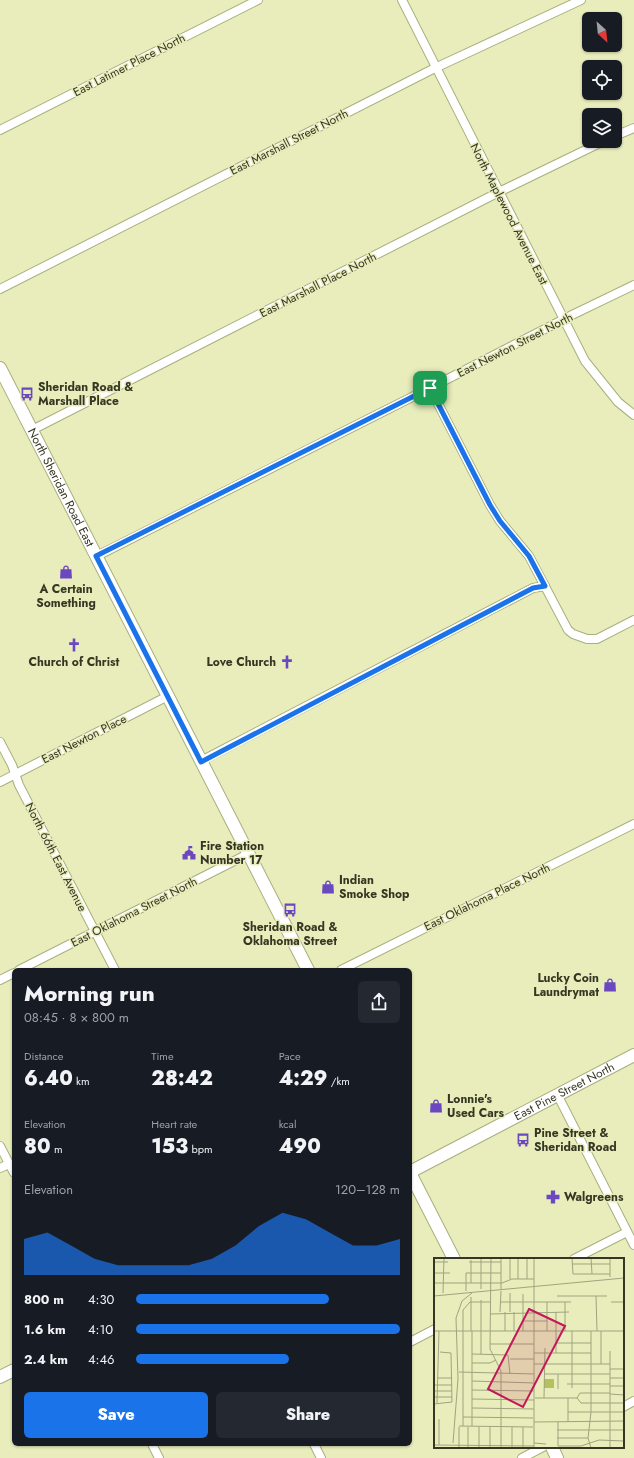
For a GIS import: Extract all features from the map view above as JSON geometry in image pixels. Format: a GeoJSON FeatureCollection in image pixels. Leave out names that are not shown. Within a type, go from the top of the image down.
{"type":"FeatureCollection","features":[{"type":"Feature","properties":{"kind":"main road","name":"North Sheridan Road East"},"geometry":{"type":"LineString","coordinates":[[0,368],[307,968]]}},
{"type":"Feature","properties":{"kind":"main road","name":"East Pine Street North"},"geometry":{"type":"LineString","coordinates":[[412,1172],[557,1094],[634,1055]]}},
{"type":"Feature","properties":{"kind":"main road"},"geometry":{"type":"LineString","coordinates":[[412,1177],[453,1258]]}},
{"type":"Feature","properties":{"kind":"main road"},"geometry":{"type":"LineString","coordinates":[[0,1377],[12,1371]]}},
{"type":"Feature","properties":{"kind":"main road"},"geometry":{"type":"LineString","coordinates":[[552,1448],[557,1458]]}},
{"type":"Feature","properties":{"kind":"street","name":"East Latimer Place North"},"geometry":{"type":"LineString","coordinates":[[0,130],[258,0]]}},
{"type":"Feature","properties":{"kind":"street","name":"North Maplewood Avenue East"},"geometry":{"type":"LineString","coordinates":[[402,0],[435,68],[585,361],[618,402],[634,415]]}},
{"type":"Feature","properties":{"kind":"street","name":"East Marshall Street North"},"geometry":{"type":"LineString","coordinates":[[0,288],[435,68],[581,0]]}},
{"type":"Feature","properties":{"kind":"street"},"geometry":{"type":"LineString","coordinates":[[622,133],[634,128]]}},
{"type":"Feature","properties":{"kind":"street","name":"East Marshall Place North"},"geometry":{"type":"LineString","coordinates":[[32,430],[499,192],[590,148]]}},
{"type":"Feature","properties":{"kind":"street","name":"East Newton Street North"},"geometry":{"type":"LineString","coordinates":[[96,556],[563,320],[634,286]]}},
{"type":"Feature","properties":{"kind":"street"},"geometry":{"type":"LineString","coordinates":[[430,388],[490,505],[500,521],[529,556],[568,630],[580,637],[598,639],[634,620]]}},
{"type":"Feature","properties":{"kind":"street"},"geometry":{"type":"LineString","coordinates":[[201,762],[533,588],[545,586]]}},
{"type":"Feature","properties":{"kind":"street","name":"East Newton Place"},"geometry":{"type":"LineString","coordinates":[[0,782],[168,696]]}},
{"type":"Feature","properties":{"kind":"street","name":"North 66th East Avenue"},"geometry":{"type":"LineString","coordinates":[[0,742],[19,785],[114,968]]}},
{"type":"Feature","properties":{"kind":"street","name":"East Oklahoma Place North"},"geometry":{"type":"LineString","coordinates":[[345,968],[634,824]]}},
{"type":"Feature","properties":{"kind":"street","name":"East Oklahoma Street North"},"geometry":{"type":"LineString","coordinates":[[23,968],[248,854]]}},
{"type":"Feature","properties":{"kind":"street"},"geometry":{"type":"LineString","coordinates":[[0,980],[12,974]]}},
{"type":"Feature","properties":{"kind":"street"},"geometry":{"type":"LineString","coordinates":[[557,1094],[634,1245]]}},
{"type":"Feature","properties":{"kind":"street"},"geometry":{"type":"LineString","coordinates":[[0,1146],[12,1169]]}},
{"type":"Feature","properties":{"kind":"street"},"geometry":{"type":"LineString","coordinates":[[0,1168],[9,1164]]}},
{"type":"Feature","properties":{"kind":"street"},"geometry":{"type":"LineString","coordinates":[[576,1258],[627,1232]]}},
{"type":"Feature","properties":{"kind":"street"},"geometry":{"type":"LineString","coordinates":[[412,1341],[434,1330]]}},
{"type":"Feature","properties":{"kind":"street"},"geometry":{"type":"LineString","coordinates":[[624,1406],[634,1401]]}},
{"type":"Feature","properties":{"kind":"street"},"geometry":{"type":"LineString","coordinates":[[153,1446],[159,1458]]}},
{"type":"Feature","properties":{"kind":"street"},"geometry":{"type":"LineString","coordinates":[[315,1446],[321,1458]]}},
{"type":"Feature","properties":{"kind":"street"},"geometry":{"type":"LineString","coordinates":[[522,1458],[542,1448]]}},
{"type":"Feature","properties":{"kind":"place","name":"Sheridan Road & Marshall Place"},"geometry":{"type":"Point","coordinates":[27,394]}},
{"type":"Feature","properties":{"kind":"place","name":"A Certain Something"},"geometry":{"type":"Point","coordinates":[66,572]}},
{"type":"Feature","properties":{"kind":"place","name":"Church of Christ"},"geometry":{"type":"Point","coordinates":[74,645]}},
{"type":"Feature","properties":{"kind":"place","name":"Love Church"},"geometry":{"type":"Point","coordinates":[287,662]}},
{"type":"Feature","properties":{"kind":"place","name":"Fire Station Number 17"},"geometry":{"type":"Point","coordinates":[189,853]}},
{"type":"Feature","properties":{"kind":"place","name":"Indian Smoke Shop"},"geometry":{"type":"Point","coordinates":[328,887]}},
{"type":"Feature","properties":{"kind":"place","name":"Sheridan Road & Oklahoma Street"},"geometry":{"type":"Point","coordinates":[290,910]}},
{"type":"Feature","properties":{"kind":"place","name":"Lucky Coin Laundrymat"},"geometry":{"type":"Point","coordinates":[610,985]}},
{"type":"Feature","properties":{"kind":"place","name":"Lonnie's Used Cars"},"geometry":{"type":"Point","coordinates":[436,1106]}},
{"type":"Feature","properties":{"kind":"place","name":"Pine Street & Sheridan Road"},"geometry":{"type":"Point","coordinates":[523,1140]}},
{"type":"Feature","properties":{"kind":"place","name":"Walgreens"},"geometry":{"type":"Point","coordinates":[553,1197]}},
{"type":"Feature","properties":{"kind":"route"},"geometry":{"type":"LineString","coordinates":[[430,388],[490,505],[500,521],[529,556],[545,586],[533,588],[201,762],[96,556],[430,388]]}}]}
